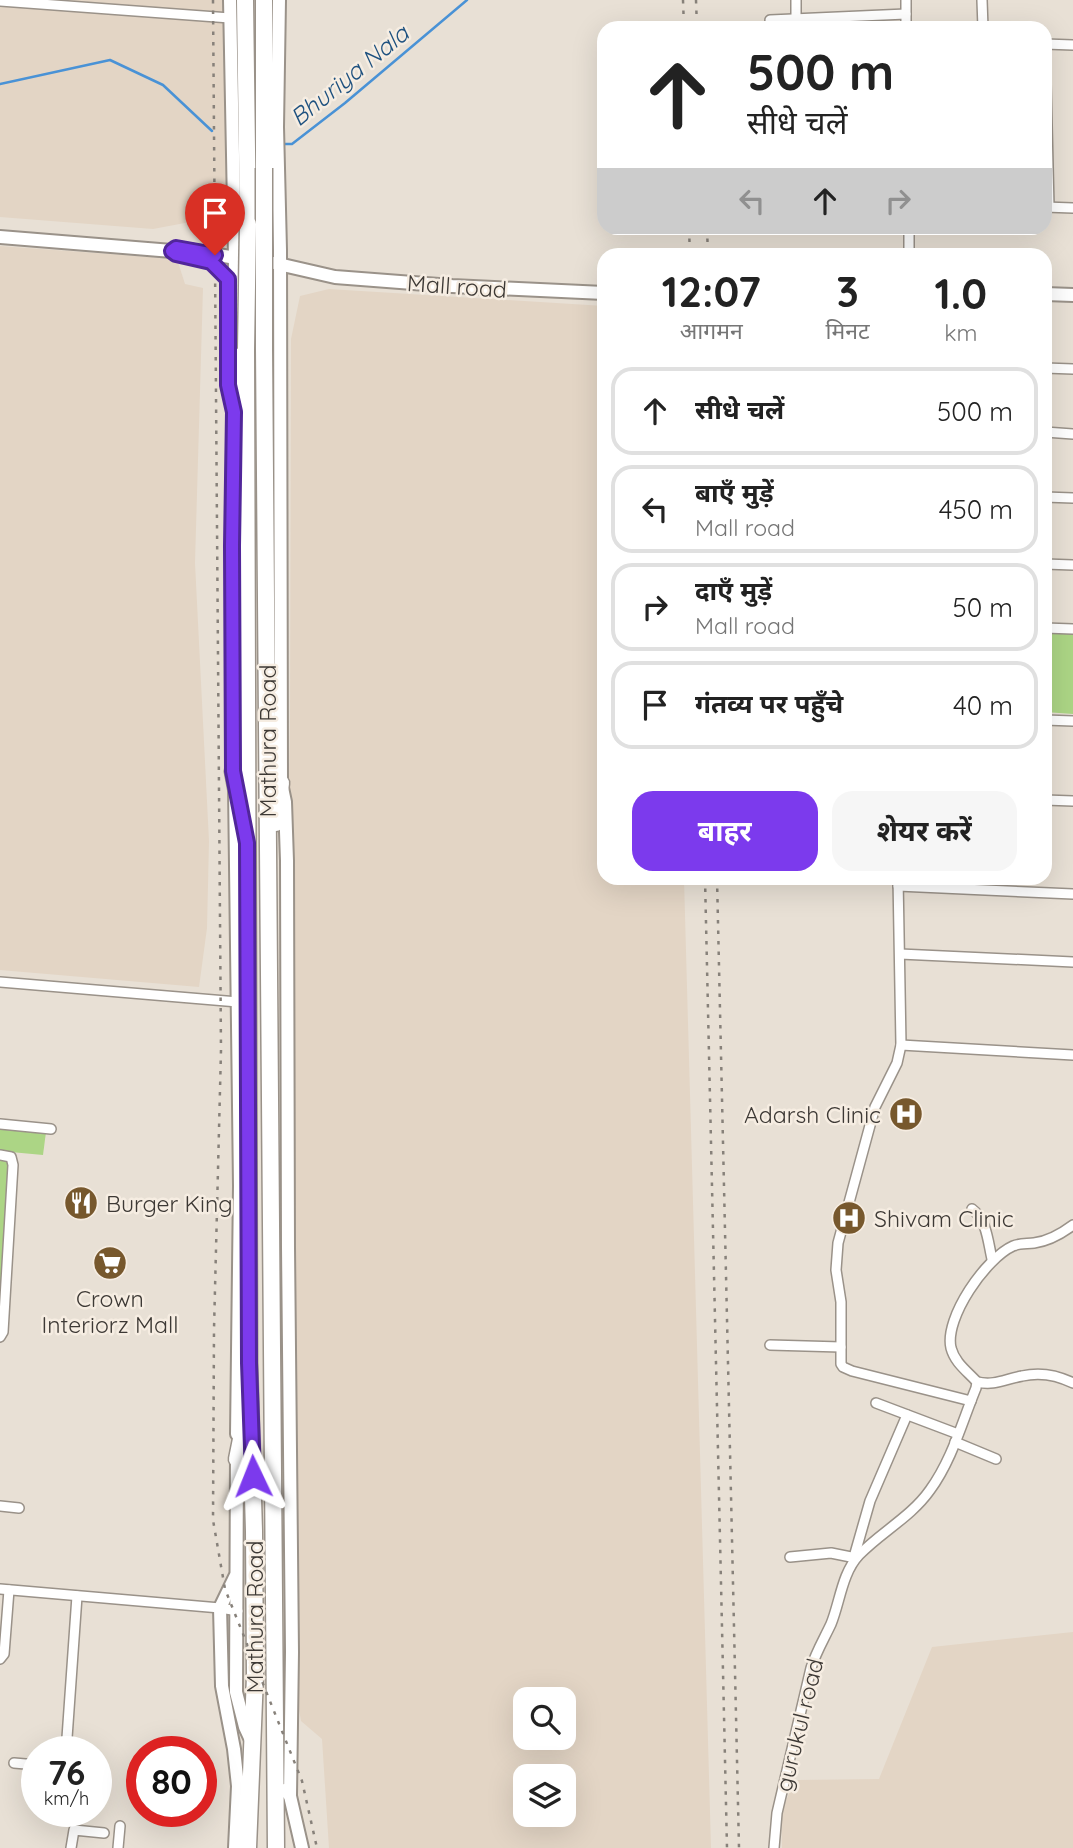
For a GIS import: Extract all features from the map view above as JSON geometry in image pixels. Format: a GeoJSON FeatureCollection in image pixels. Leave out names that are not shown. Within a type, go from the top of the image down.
{"type":"FeatureCollection","features":[{"type":"Feature","properties":{"kind":"highway","name":"Mathura Road"},"geometry":{"type":"LineString","coordinates":[[245,0],[248,224],[246,784],[250,1394],[254,1545],[253,1743],[248,1848]]}},
{"type":"Feature","properties":{"kind":"highway","name":"Mathura Road"},"geometry":{"type":"LineString","coordinates":[[264,0],[274,783],[268,865],[276,1848]]}},
{"type":"Feature","properties":{"kind":"highway"},"geometry":{"type":"LineString","coordinates":[[233,771],[247,843]]}},
{"type":"Feature","properties":{"kind":"highway"},"geometry":{"type":"LineString","coordinates":[[237,1460],[250,1394]]}},
{"type":"Feature","properties":{"kind":"main road"},"geometry":{"type":"LineString","coordinates":[[230,0],[236,263],[232,546],[240,1267],[236,1692],[245,1727],[253,1743]]}},
{"type":"Feature","properties":{"kind":"main road"},"geometry":{"type":"LineString","coordinates":[[279,0],[277,148],[285,406],[279,477]]}},
{"type":"Feature","properties":{"kind":"main road"},"geometry":{"type":"LineString","coordinates":[[234,218],[242,235],[259,243],[269,241],[275,235],[279,224]]}},
{"type":"Feature","properties":{"kind":"main road"},"geometry":{"type":"LineString","coordinates":[[234,218],[227,244],[222,253],[213,258],[228,279],[228,385],[234,412]]}},
{"type":"Feature","properties":{"kind":"main road","name":"Mall road"},"geometry":{"type":"LineString","coordinates":[[0,237],[172,251],[176,254],[282,269],[304,275],[310,273],[452,286],[597,293]]}},
{"type":"Feature","properties":{"kind":"main road"},"geometry":{"type":"LineString","coordinates":[[282,269],[274,783],[285,802],[287,861],[292,1638],[290,1796],[302,1848]]}},
{"type":"Feature","properties":{"kind":"main road"},"geometry":{"type":"LineString","coordinates":[[1052,294],[1073,295]]}},
{"type":"Feature","properties":{"kind":"main road"},"geometry":{"type":"LineString","coordinates":[[235,343],[243,327],[258,320],[268,322],[279,340]]}},
{"type":"Feature","properties":{"kind":"main road","name":"Mathura Road"},"geometry":{"type":"LineString","coordinates":[[235,1848],[238,1786],[222,1684],[220,1608],[237,1572]]}},
{"type":"Feature","properties":{"kind":"main road"},"geometry":{"type":"LineString","coordinates":[[274,1775],[290,1796]]}},
{"type":"Feature","properties":{"kind":"street"},"geometry":{"type":"LineString","coordinates":[[796,0],[796,19]]}},
{"type":"Feature","properties":{"kind":"street"},"geometry":{"type":"LineString","coordinates":[[906,0],[906,21]]}},
{"type":"Feature","properties":{"kind":"street"},"geometry":{"type":"LineString","coordinates":[[982,0],[983,21]]}},
{"type":"Feature","properties":{"kind":"street"},"geometry":{"type":"LineString","coordinates":[[0,1],[230,18]]}},
{"type":"Feature","properties":{"kind":"street"},"geometry":{"type":"LineString","coordinates":[[770,20],[906,15]]}},
{"type":"Feature","properties":{"kind":"street"},"geometry":{"type":"LineString","coordinates":[[1052,44],[1073,45]]}},
{"type":"Feature","properties":{"kind":"street"},"geometry":{"type":"LineString","coordinates":[[1052,207],[1073,208]]}},
{"type":"Feature","properties":{"kind":"street"},"geometry":{"type":"LineString","coordinates":[[1052,368],[1073,369]]}},
{"type":"Feature","properties":{"kind":"street"},"geometry":{"type":"LineString","coordinates":[[1052,432],[1073,434]]}},
{"type":"Feature","properties":{"kind":"street"},"geometry":{"type":"LineString","coordinates":[[1052,497],[1073,498]]}},
{"type":"Feature","properties":{"kind":"street"},"geometry":{"type":"LineString","coordinates":[[1052,564],[1073,565]]}},
{"type":"Feature","properties":{"kind":"street"},"geometry":{"type":"LineString","coordinates":[[1052,628],[1073,629]]}},
{"type":"Feature","properties":{"kind":"street"},"geometry":{"type":"LineString","coordinates":[[1052,720],[1073,722]]}},
{"type":"Feature","properties":{"kind":"street"},"geometry":{"type":"LineString","coordinates":[[1052,800],[1073,802]]}},
{"type":"Feature","properties":{"kind":"street"},"geometry":{"type":"LineString","coordinates":[[898,885],[901,1045],[897,1063],[875,1107],[838,1243],[836,1264],[841,1302],[841,1364],[852,1371],[971,1401]]}},
{"type":"Feature","properties":{"kind":"street"},"geometry":{"type":"LineString","coordinates":[[942,885],[1073,894]]}},
{"type":"Feature","properties":{"kind":"street"},"geometry":{"type":"LineString","coordinates":[[900,954],[1073,962]]}},
{"type":"Feature","properties":{"kind":"street"},"geometry":{"type":"LineString","coordinates":[[0,982],[238,1002]]}},
{"type":"Feature","properties":{"kind":"street"},"geometry":{"type":"LineString","coordinates":[[901,1045],[1073,1055]]}},
{"type":"Feature","properties":{"kind":"street"},"geometry":{"type":"LineString","coordinates":[[0,1125],[51,1129]]}},
{"type":"Feature","properties":{"kind":"street"},"geometry":{"type":"LineString","coordinates":[[0,1155],[11,1157],[13,1165],[3,1332],[0,1337]]}},
{"type":"Feature","properties":{"kind":"street"},"geometry":{"type":"LineString","coordinates":[[972,1209],[980,1216],[984,1225],[992,1259]]}},
{"type":"Feature","properties":{"kind":"street"},"geometry":{"type":"LineString","coordinates":[[1073,1225],[1049,1240],[1014,1246],[992,1259],[964,1301],[950,1344],[956,1361],[977,1382],[992,1385],[1035,1375],[1057,1376],[1073,1383]]}},
{"type":"Feature","properties":{"kind":"street"},"geometry":{"type":"LineString","coordinates":[[770,1345],[841,1347]]}},
{"type":"Feature","properties":{"kind":"street","name":"gurukul road"},"geometry":{"type":"LineString","coordinates":[[774,1848],[777,1813],[814,1657],[831,1624],[849,1570],[855,1557],[919,1504],[942,1471],[977,1382]]}},
{"type":"Feature","properties":{"kind":"street"},"geometry":{"type":"LineString","coordinates":[[876,1403],[907,1415],[996,1459]]}},
{"type":"Feature","properties":{"kind":"street"},"geometry":{"type":"LineString","coordinates":[[790,1557],[831,1553],[855,1557],[870,1501],[907,1415]]}},
{"type":"Feature","properties":{"kind":"street"},"geometry":{"type":"LineString","coordinates":[[0,1506],[19,1508]]}},
{"type":"Feature","properties":{"kind":"street"},"geometry":{"type":"LineString","coordinates":[[0,1660],[4,1654],[5,1590],[237,1611]]}},
{"type":"Feature","properties":{"kind":"street"},"geometry":{"type":"LineString","coordinates":[[67,1736],[78,1597]]}},
{"type":"Feature","properties":{"kind":"street"},"geometry":{"type":"LineString","coordinates":[[14,1763],[21,1764]]}},
{"type":"Feature","properties":{"kind":"street"},"geometry":{"type":"LineString","coordinates":[[118,1848],[120,1826]]}},
{"type":"Feature","properties":{"kind":"street"},"geometry":{"type":"LineString","coordinates":[[71,1848],[74,1830],[104,1833]]}},
{"type":"Feature","properties":{"kind":"shaded area"},"geometry":{"type":"Polygon","coordinates":[[[0,0],[232,0],[232,174],[213,206],[185,223],[153,229],[0,217],[0,0]]]}},
{"type":"Feature","properties":{"kind":"shaded area"},"geometry":{"type":"Polygon","coordinates":[[[0,246],[177,259],[185,284],[203,288],[195,563],[209,841],[207,928],[199,987],[0,970],[0,246]]]}},
{"type":"Feature","properties":{"kind":"shaded area"},"geometry":{"type":"Polygon","coordinates":[[[329,289],[597,306],[597,885],[684,885],[711,1848],[329,1848],[322,1739],[301,1721],[289,1652],[282,1190],[290,727],[291,339],[300,296],[329,289]]]}},
{"type":"Feature","properties":{"kind":"shaded area"},"geometry":{"type":"Polygon","coordinates":[[[1073,1632],[1073,1848],[782,1848],[781,1812],[795,1780],[879,1779],[932,1647],[1073,1632]]]}},
{"type":"Feature","properties":{"kind":"green space"},"geometry":{"type":"Polygon","coordinates":[[[1052,632],[1073,634],[1073,714],[1052,712],[1052,632]]]}},
{"type":"Feature","properties":{"kind":"green space"},"geometry":{"type":"Polygon","coordinates":[[[0,1129],[46,1132],[43,1155],[0,1151],[0,1129]]]}},
{"type":"Feature","properties":{"kind":"green space"},"geometry":{"type":"Polygon","coordinates":[[[0,1160],[8,1160],[0,1311],[0,1160]]]}},
{"type":"Feature","properties":{"kind":"waterway","name":"Bhuriya Nala"},"geometry":{"type":"LineString","coordinates":[[284,144],[292,144],[345,103],[467,0]]}},
{"type":"Feature","properties":{"kind":"waterway"},"geometry":{"type":"LineString","coordinates":[[0,84],[110,60],[163,85],[212,131]]}},
{"type":"Feature","properties":{"kind":"railway"},"geometry":{"type":"LineString","coordinates":[[213,0],[221,1050],[214,1329],[213,1520],[225,1589],[302,1781],[317,1848]]}},
{"type":"Feature","properties":{"kind":"railway"},"geometry":{"type":"LineString","coordinates":[[683,0],[684,21]]}},
{"type":"Feature","properties":{"kind":"railway"},"geometry":{"type":"LineString","coordinates":[[696,0],[697,21]]}},
{"type":"Feature","properties":{"kind":"railway"},"geometry":{"type":"LineString","coordinates":[[689,235],[690,248]]}},
{"type":"Feature","properties":{"kind":"railway"},"geometry":{"type":"LineString","coordinates":[[707,235],[708,248]]}},
{"type":"Feature","properties":{"kind":"railway"},"geometry":{"type":"LineString","coordinates":[[705,885],[727,1848]]}},
{"type":"Feature","properties":{"kind":"railway"},"geometry":{"type":"LineString","coordinates":[[717,885],[739,1848]]}},
{"type":"Feature","properties":{"kind":"place","name":"Adarsh Clinic"},"geometry":{"type":"Point","coordinates":[906,1114]}},
{"type":"Feature","properties":{"kind":"place","name":"Burger King"},"geometry":{"type":"Point","coordinates":[81,1203]}},
{"type":"Feature","properties":{"kind":"place","name":"Shivam Clinic"},"geometry":{"type":"Point","coordinates":[849,1218]}},
{"type":"Feature","properties":{"kind":"place","name":"Crown Interiorz Mall"},"geometry":{"type":"Point","coordinates":[110,1263]}},
{"type":"Feature","properties":{"kind":"route"},"geometry":{"type":"LineString","coordinates":[[215,255],[176,248],[172,251],[211,262],[228,279],[228,385],[234,412],[233,771],[247,843],[249,1363],[253,1476]]}}]}
